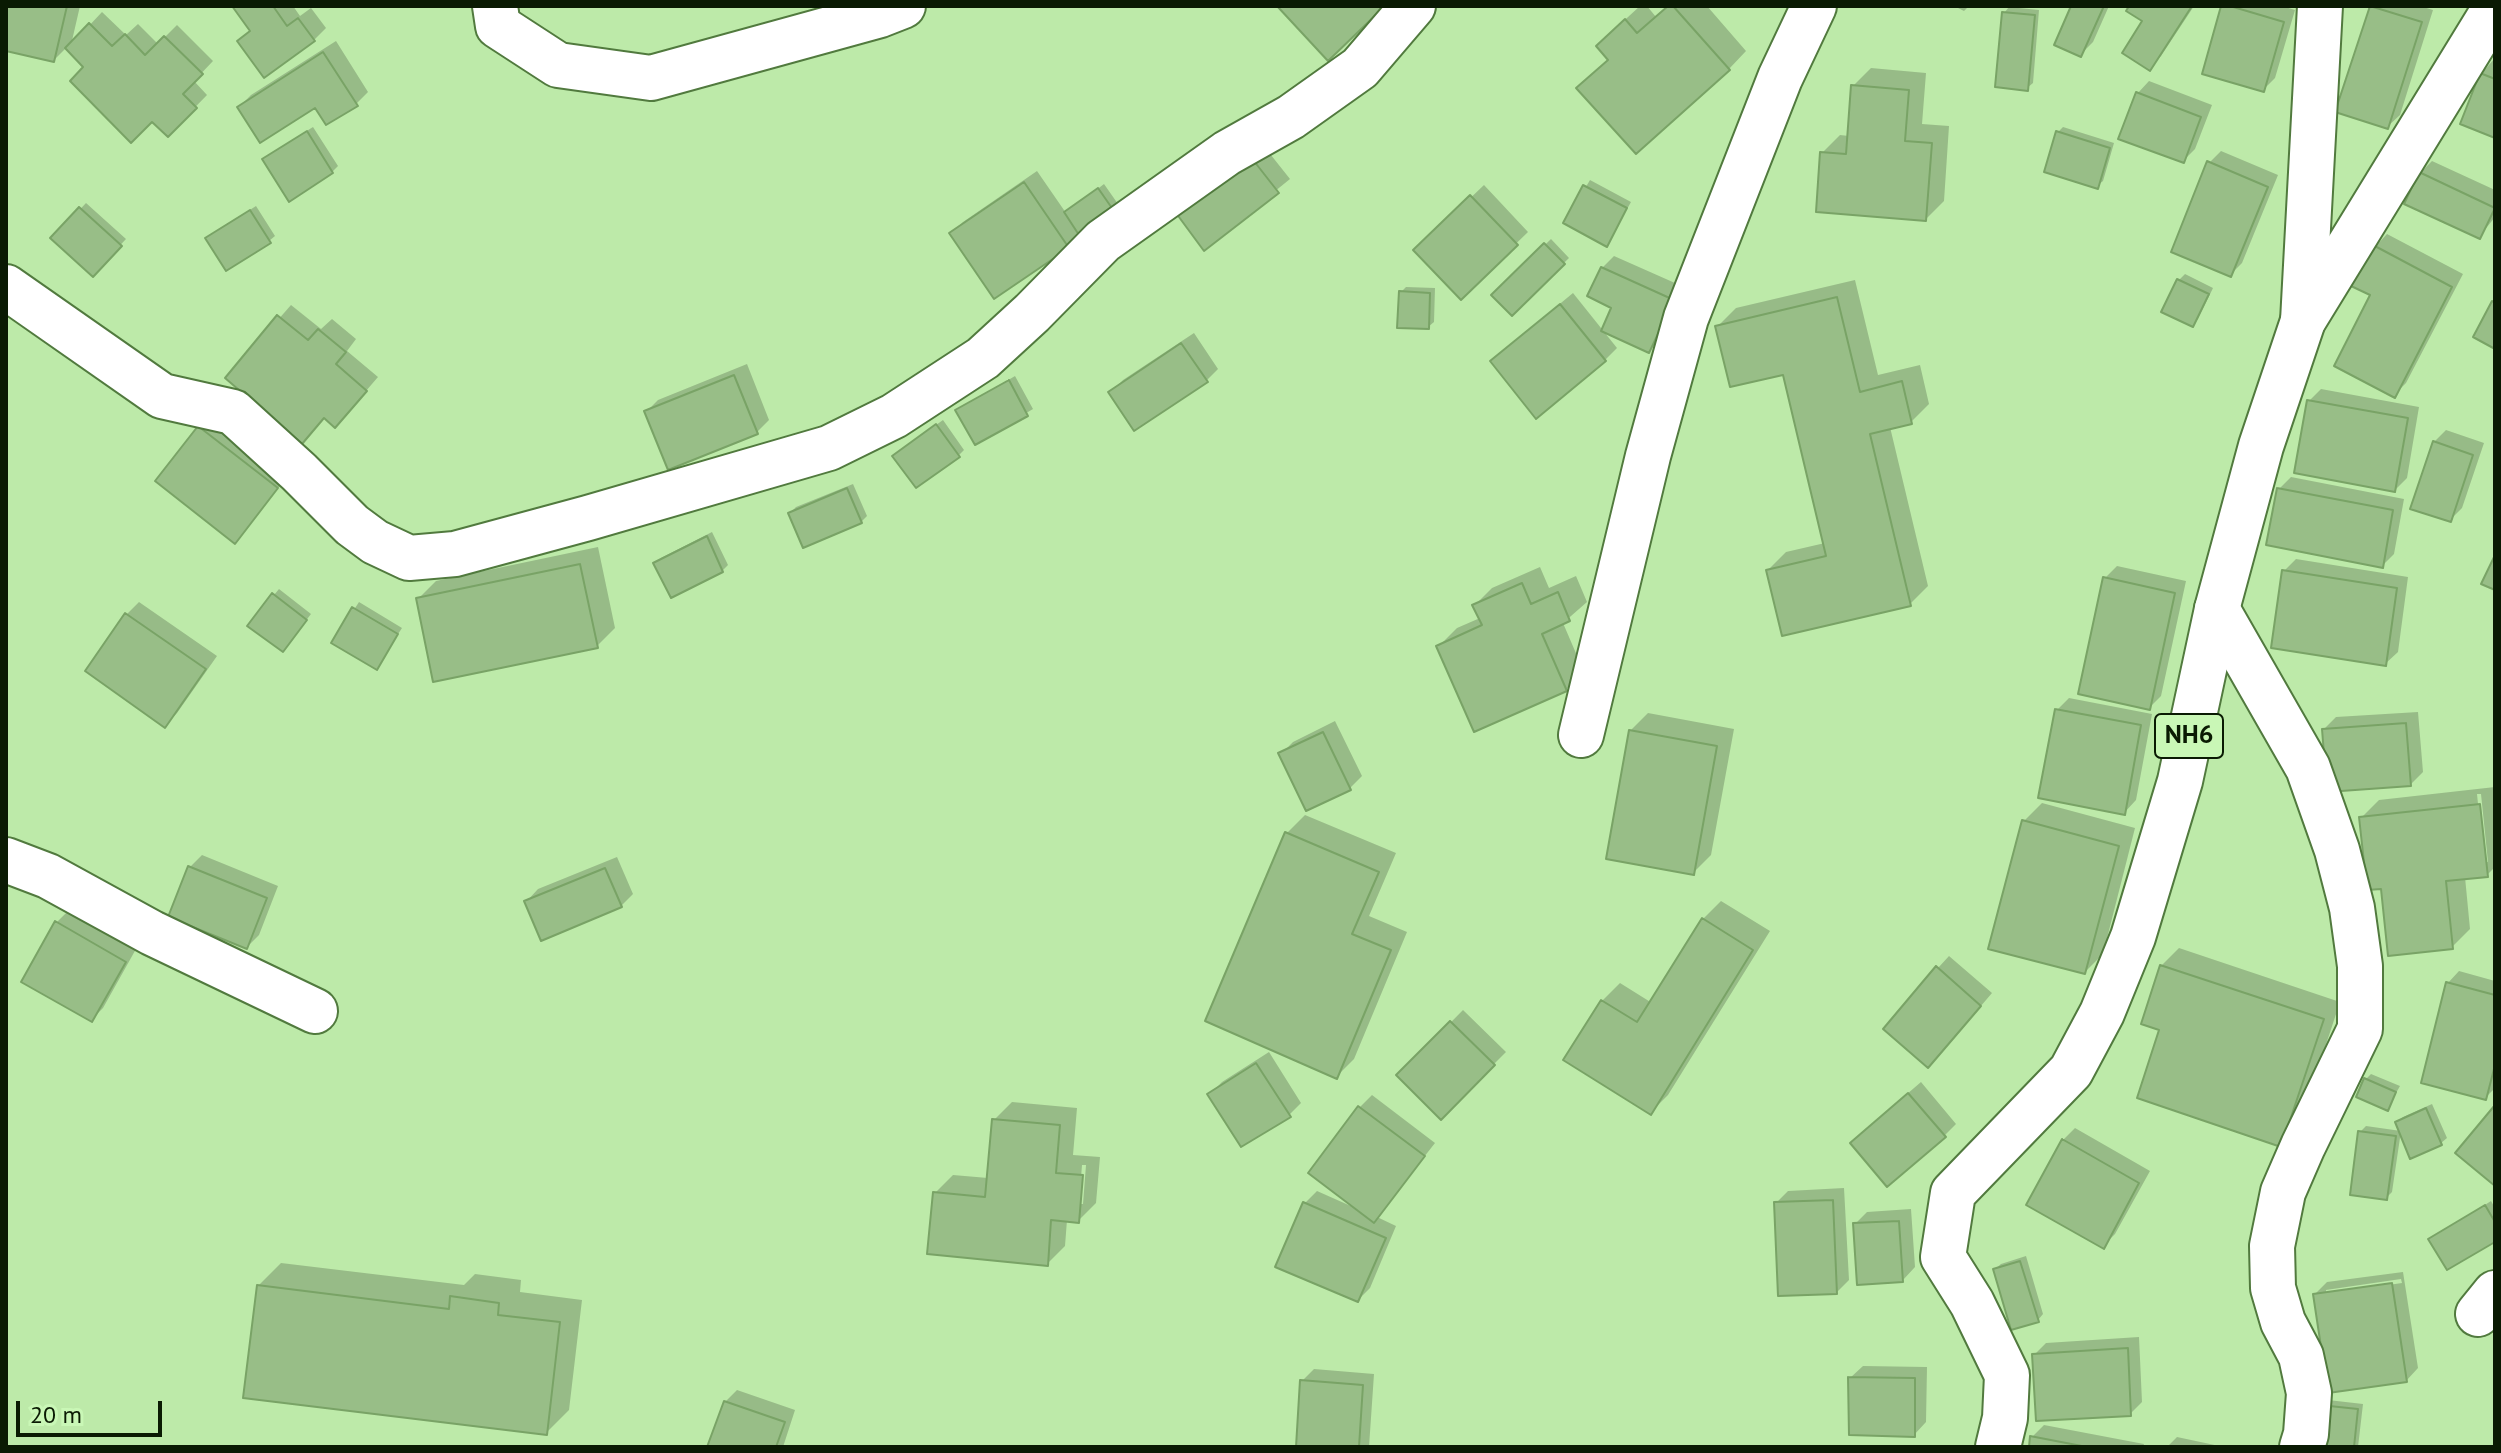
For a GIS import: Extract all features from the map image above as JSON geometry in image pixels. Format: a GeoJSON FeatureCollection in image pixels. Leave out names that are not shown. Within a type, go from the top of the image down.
{"type":"FeatureCollection","features":[{"type":"Feature","properties":{"kind":"main road"},"geometry":{"type":"LineString","coordinates":[[489,13],[558,65],[651,78],[835,28],[903,6]]}},
{"type":"Feature","properties":{"kind":"main road"},"geometry":{"type":"LineString","coordinates":[[6,287],[162,396],[233,412],[352,525],[375,542],[409,558],[455,554],[829,448],[894,416],[983,358],[1103,241],[1227,153],[1291,117],[1360,68],[1413,6]]}},
{"type":"Feature","properties":{"kind":"main road"},"geometry":{"type":"LineString","coordinates":[[1581,735],[1648,456],[1686,318],[1780,78],[1814,6]]}},
{"type":"Feature","properties":{"kind":"main road"},"geometry":{"type":"LineString","coordinates":[[2303,321],[2320,6]]}},
{"type":"Feature","properties":{"kind":"main road","name":"NH6"},"geometry":{"type":"LineString","coordinates":[[1998,1447],[2005,1418],[2007,1375],[1972,1303],[1943,1257],[1953,1193],[2071,1071],[2102,1013],[2133,937],[2180,781],[2217,609],[2261,446],[2303,321],[2495,8]]}},
{"type":"Feature","properties":{"kind":"main road"},"geometry":{"type":"LineString","coordinates":[[2217,609],[2308,768],[2337,850],[2352,908],[2360,966],[2360,1029],[2283,1192],[2272,1246],[2273,1288],[2283,1322],[2301,1356],[2309,1393],[2302,1447]]}},
{"type":"Feature","properties":{"kind":"main road"},"geometry":{"type":"LineString","coordinates":[[6,860],[48,876],[152,933],[315,1011]]}},
{"type":"Feature","properties":{"kind":"building"},"geometry":{"type":"Polygon","coordinates":[[[6,6],[67,6],[54,62],[6,51],[6,6]]]}},
{"type":"Feature","properties":{"kind":"building"},"geometry":{"type":"Polygon","coordinates":[[[232,6],[273,6],[287,26],[298,18],[315,41],[264,78],[237,41],[250,31],[232,6]]]}},
{"type":"Feature","properties":{"kind":"building"},"geometry":{"type":"Polygon","coordinates":[[[1277,6],[1385,6],[1328,61],[1277,6]]]}},
{"type":"Feature","properties":{"kind":"building"},"geometry":{"type":"Polygon","coordinates":[[[1668,6],[1673,6],[1730,70],[1636,154],[1576,88],[1608,60],[1596,46],[1625,19],[1637,33],[1668,6]]]}},
{"type":"Feature","properties":{"kind":"building"},"geometry":{"type":"Polygon","coordinates":[[[2071,6],[2104,6],[2081,57],[2054,45],[2071,6]]]}},
{"type":"Feature","properties":{"kind":"building"},"geometry":{"type":"Polygon","coordinates":[[[2129,6],[2192,6],[2150,71],[2122,53],[2142,21],[2126,11],[2129,6]]]}},
{"type":"Feature","properties":{"kind":"building"},"geometry":{"type":"Polygon","coordinates":[[[2221,6],[2284,22],[2264,92],[2202,74],[2221,6]]]}},
{"type":"Feature","properties":{"kind":"building"},"geometry":{"type":"Polygon","coordinates":[[[2370,6],[2422,22],[2388,129],[2335,112],[2370,6]]]}},
{"type":"Feature","properties":{"kind":"building"},"geometry":{"type":"Polygon","coordinates":[[[2002,12],[2035,15],[2028,91],[1995,87],[2002,12]]]}},
{"type":"Feature","properties":{"kind":"building"},"geometry":{"type":"Polygon","coordinates":[[[89,23],[112,46],[125,34],[145,55],[164,36],[203,74],[183,94],[197,108],[168,137],[152,122],[131,143],[70,81],[83,67],[65,48],[89,23]]]}},
{"type":"Feature","properties":{"kind":"building"},"geometry":{"type":"Polygon","coordinates":[[[323,52],[358,106],[326,125],[315,108],[260,143],[237,107],[323,52]]]}},
{"type":"Feature","properties":{"kind":"building"},"geometry":{"type":"Polygon","coordinates":[[[2480,73],[2495,79],[2495,138],[2460,124],[2480,73]]]}},
{"type":"Feature","properties":{"kind":"building"},"geometry":{"type":"Polygon","coordinates":[[[1851,85],[1909,90],[1905,141],[1932,143],[1926,221],[1816,212],[1820,152],[1846,154],[1851,85]]]}},
{"type":"Feature","properties":{"kind":"building"},"geometry":{"type":"Polygon","coordinates":[[[2136,92],[2201,117],[2184,163],[2118,139],[2136,92]]]}},
{"type":"Feature","properties":{"kind":"building"},"geometry":{"type":"Polygon","coordinates":[[[307,131],[333,173],[289,202],[262,159],[307,131]]]}},
{"type":"Feature","properties":{"kind":"building"},"geometry":{"type":"Polygon","coordinates":[[[2056,131],[2110,148],[2098,189],[2044,172],[2056,131]]]}},
{"type":"Feature","properties":{"kind":"building"},"geometry":{"type":"Polygon","coordinates":[[[1250,156],[1279,193],[1204,251],[1176,213],[1250,156]]]}},
{"type":"Feature","properties":{"kind":"building"},"geometry":{"type":"Polygon","coordinates":[[[2207,161],[2268,187],[2231,277],[2171,252],[2207,161]]]}},
{"type":"Feature","properties":{"kind":"building"},"geometry":{"type":"Polygon","coordinates":[[[2419,172],[2495,208],[2480,239],[2404,204],[2419,172]]]}},
{"type":"Feature","properties":{"kind":"building"},"geometry":{"type":"Polygon","coordinates":[[[1024,182],[1069,248],[994,299],[949,233],[1024,182]]]}},
{"type":"Feature","properties":{"kind":"building"},"geometry":{"type":"Polygon","coordinates":[[[1583,185],[1627,208],[1607,247],[1563,223],[1583,185]]]}},
{"type":"Feature","properties":{"kind":"building"},"geometry":{"type":"Polygon","coordinates":[[[1098,188],[1114,211],[1079,235],[1064,212],[1098,188]]]}},
{"type":"Feature","properties":{"kind":"building"},"geometry":{"type":"Polygon","coordinates":[[[1470,195],[1518,245],[1461,300],[1413,250],[1470,195]]]}},
{"type":"Feature","properties":{"kind":"building"},"geometry":{"type":"Polygon","coordinates":[[[79,207],[122,246],[93,277],[50,238],[79,207]]]}},
{"type":"Feature","properties":{"kind":"building"},"geometry":{"type":"Polygon","coordinates":[[[250,210],[271,243],[226,271],[205,238],[250,210]]]}},
{"type":"Feature","properties":{"kind":"building"},"geometry":{"type":"Polygon","coordinates":[[[1544,243],[1565,264],[1512,316],[1491,295],[1544,243]]]}},
{"type":"Feature","properties":{"kind":"building"},"geometry":{"type":"Polygon","coordinates":[[[2373,245],[2452,287],[2395,398],[2334,366],[2370,295],[2351,286],[2373,245]]]}},
{"type":"Feature","properties":{"kind":"building"},"geometry":{"type":"Polygon","coordinates":[[[1601,267],[1674,300],[1649,353],[1601,331],[1611,308],[1587,296],[1601,267]]]}},
{"type":"Feature","properties":{"kind":"building"},"geometry":{"type":"Polygon","coordinates":[[[2177,279],[2209,294],[2193,327],[2161,312],[2177,279]]]}},
{"type":"Feature","properties":{"kind":"building"},"geometry":{"type":"Polygon","coordinates":[[[1399,291],[1430,293],[1429,329],[1397,328],[1399,291]]]}},
{"type":"Feature","properties":{"kind":"building"},"geometry":{"type":"Polygon","coordinates":[[[1837,297],[1860,392],[1902,381],[1912,424],[1870,434],[1911,606],[1782,636],[1766,570],[1826,556],[1783,375],[1730,387],[1715,326],[1837,297]]]}},
{"type":"Feature","properties":{"kind":"building"},"geometry":{"type":"Polygon","coordinates":[[[2492,301],[2495,303],[2495,349],[2473,337],[2492,301]]]}},
{"type":"Feature","properties":{"kind":"building"},"geometry":{"type":"Polygon","coordinates":[[[1560,304],[1606,361],[1536,419],[1490,361],[1560,304]]]}},
{"type":"Feature","properties":{"kind":"building"},"geometry":{"type":"Polygon","coordinates":[[[277,315],[308,340],[318,329],[346,352],[336,364],[367,391],[335,428],[324,418],[302,444],[225,378],[277,315]]]}},
{"type":"Feature","properties":{"kind":"building"},"geometry":{"type":"Polygon","coordinates":[[[1181,343],[1208,382],[1134,431],[1108,392],[1181,343]]]}},
{"type":"Feature","properties":{"kind":"building"},"geometry":{"type":"Polygon","coordinates":[[[734,375],[758,434],[668,470],[644,411],[734,375]]]}},
{"type":"Feature","properties":{"kind":"building"},"geometry":{"type":"Polygon","coordinates":[[[1009,380],[1028,416],[975,445],[955,410],[1009,380]]]}},
{"type":"Feature","properties":{"kind":"building"},"geometry":{"type":"Polygon","coordinates":[[[2307,400],[2408,418],[2395,492],[2294,473],[2307,400]]]}},
{"type":"Feature","properties":{"kind":"building"},"geometry":{"type":"Polygon","coordinates":[[[936,424],[960,457],[916,488],[892,456],[936,424]]]}},
{"type":"Feature","properties":{"kind":"building"},"geometry":{"type":"Polygon","coordinates":[[[198,426],[278,488],[235,544],[155,481],[198,426]]]}},
{"type":"Feature","properties":{"kind":"building"},"geometry":{"type":"Polygon","coordinates":[[[2433,441],[2473,455],[2451,522],[2410,509],[2433,441]]]}},
{"type":"Feature","properties":{"kind":"building"},"geometry":{"type":"Polygon","coordinates":[[[847,488],[862,523],[803,548],[788,513],[847,488]]]}},
{"type":"Feature","properties":{"kind":"building"},"geometry":{"type":"Polygon","coordinates":[[[2277,488],[2393,510],[2383,568],[2266,545],[2277,488]]]}},
{"type":"Feature","properties":{"kind":"building"},"geometry":{"type":"Polygon","coordinates":[[[707,536],[723,572],[671,598],[653,563],[707,536]]]}},
{"type":"Feature","properties":{"kind":"building"},"geometry":{"type":"Polygon","coordinates":[[[2495,555],[2495,590],[2481,584],[2495,555]]]}},
{"type":"Feature","properties":{"kind":"building"},"geometry":{"type":"Polygon","coordinates":[[[580,564],[598,648],[433,682],[416,598],[580,564]]]}},
{"type":"Feature","properties":{"kind":"building"},"geometry":{"type":"Polygon","coordinates":[[[2282,570],[2397,588],[2386,666],[2271,648],[2282,570]]]}},
{"type":"Feature","properties":{"kind":"building"},"geometry":{"type":"Polygon","coordinates":[[[2103,577],[2175,593],[2150,710],[2078,694],[2103,577]]]}},
{"type":"Feature","properties":{"kind":"building"},"geometry":{"type":"Polygon","coordinates":[[[1522,583],[1531,604],[1558,592],[1570,621],[1542,634],[1567,691],[1474,732],[1436,646],[1482,625],[1472,605],[1522,583]]]}},
{"type":"Feature","properties":{"kind":"building"},"geometry":{"type":"Polygon","coordinates":[[[272,593],[307,620],[283,652],[247,626],[272,593]]]}},
{"type":"Feature","properties":{"kind":"building"},"geometry":{"type":"Polygon","coordinates":[[[352,607],[398,634],[377,670],[331,643],[352,607]]]}},
{"type":"Feature","properties":{"kind":"building"},"geometry":{"type":"Polygon","coordinates":[[[125,613],[206,669],[165,728],[85,671],[125,613]]]}},
{"type":"Feature","properties":{"kind":"building"},"geometry":{"type":"Polygon","coordinates":[[[2055,709],[2141,725],[2125,815],[2038,798],[2055,709]]]}},
{"type":"Feature","properties":{"kind":"building"},"geometry":{"type":"Polygon","coordinates":[[[2406,723],[2411,786],[2327,792],[2322,729],[2406,723]]]}},
{"type":"Feature","properties":{"kind":"building"},"geometry":{"type":"Polygon","coordinates":[[[1629,730],[1717,746],[1694,875],[1606,859],[1629,730]]]}},
{"type":"Feature","properties":{"kind":"building"},"geometry":{"type":"Polygon","coordinates":[[[1323,732],[1351,790],[1306,811],[1278,753],[1323,732]]]}},
{"type":"Feature","properties":{"kind":"building"},"geometry":{"type":"Polygon","coordinates":[[[2480,804],[2488,877],[2446,881],[2453,949],[2388,956],[2381,889],[2367,890],[2359,817],[2480,804]]]}},
{"type":"Feature","properties":{"kind":"building"},"geometry":{"type":"Polygon","coordinates":[[[2022,820],[2119,846],[2085,974],[1988,949],[2022,820]]]}},
{"type":"Feature","properties":{"kind":"building"},"geometry":{"type":"Polygon","coordinates":[[[1285,832],[1379,872],[1352,934],[1391,950],[1337,1079],[1205,1021],[1285,832]]]}},
{"type":"Feature","properties":{"kind":"building"},"geometry":{"type":"Polygon","coordinates":[[[188,866],[267,898],[247,949],[168,917],[188,866]]]}},
{"type":"Feature","properties":{"kind":"building"},"geometry":{"type":"Polygon","coordinates":[[[605,868],[622,907],[541,941],[524,901],[605,868]]]}},
{"type":"Feature","properties":{"kind":"building"},"geometry":{"type":"Polygon","coordinates":[[[1702,918],[1753,950],[1651,1115],[1563,1060],[1601,1000],[1637,1022],[1702,918]]]}},
{"type":"Feature","properties":{"kind":"building"},"geometry":{"type":"Polygon","coordinates":[[[55,921],[126,962],[92,1022],[21,982],[55,921]]]}},
{"type":"Feature","properties":{"kind":"building"},"geometry":{"type":"Polygon","coordinates":[[[2160,965],[2324,1019],[2281,1147],[2137,1098],[2159,1030],[2141,1024],[2160,965]]]}},
{"type":"Feature","properties":{"kind":"building"},"geometry":{"type":"Polygon","coordinates":[[[1936,966],[1981,1006],[1928,1068],[1883,1029],[1936,966]]]}},
{"type":"Feature","properties":{"kind":"building"},"geometry":{"type":"Polygon","coordinates":[[[2446,982],[2495,995],[2495,1065],[2486,1100],[2421,1083],[2446,982]]]}},
{"type":"Feature","properties":{"kind":"building"},"geometry":{"type":"Polygon","coordinates":[[[1450,1021],[1495,1065],[1441,1120],[1396,1075],[1450,1021]]]}},
{"type":"Feature","properties":{"kind":"building"},"geometry":{"type":"Polygon","coordinates":[[[1256,1063],[1291,1117],[1241,1147],[1207,1094],[1256,1063]]]}},
{"type":"Feature","properties":{"kind":"building"},"geometry":{"type":"Polygon","coordinates":[[[2364,1078],[2396,1092],[2388,1111],[2356,1097],[2364,1078]]]}},
{"type":"Feature","properties":{"kind":"building"},"geometry":{"type":"Polygon","coordinates":[[[1908,1093],[1946,1137],[1887,1187],[1850,1143],[1908,1093]]]}},
{"type":"Feature","properties":{"kind":"building"},"geometry":{"type":"Polygon","coordinates":[[[2495,1105],[2495,1186],[2455,1153],[2495,1105]]]}},
{"type":"Feature","properties":{"kind":"building"},"geometry":{"type":"Polygon","coordinates":[[[1358,1106],[1425,1156],[1374,1223],[1308,1173],[1358,1106]]]}},
{"type":"Feature","properties":{"kind":"building"},"geometry":{"type":"Polygon","coordinates":[[[2426,1108],[2442,1145],[2410,1159],[2395,1122],[2426,1108]]]}},
{"type":"Feature","properties":{"kind":"building"},"geometry":{"type":"Polygon","coordinates":[[[992,1119],[1060,1125],[1056,1173],[1083,1175],[1079,1223],[1051,1220],[1048,1266],[927,1254],[933,1192],[985,1197],[992,1119]]]}},
{"type":"Feature","properties":{"kind":"building"},"geometry":{"type":"Polygon","coordinates":[[[2358,1131],[2396,1136],[2387,1200],[2350,1195],[2358,1131]]]}},
{"type":"Feature","properties":{"kind":"building"},"geometry":{"type":"Polygon","coordinates":[[[2062,1139],[2139,1183],[2104,1249],[2026,1205],[2062,1139]]]}},
{"type":"Feature","properties":{"kind":"building"},"geometry":{"type":"Polygon","coordinates":[[[1833,1200],[1837,1294],[1778,1296],[1774,1202],[1833,1200]]]}},
{"type":"Feature","properties":{"kind":"building"},"geometry":{"type":"Polygon","coordinates":[[[1303,1202],[1386,1238],[1358,1302],[1275,1267],[1303,1202]]]}},
{"type":"Feature","properties":{"kind":"building"},"geometry":{"type":"Polygon","coordinates":[[[2485,1205],[2495,1222],[2495,1242],[2447,1270],[2428,1239],[2485,1205]]]}},
{"type":"Feature","properties":{"kind":"building"},"geometry":{"type":"Polygon","coordinates":[[[1899,1221],[1903,1282],[1857,1285],[1853,1223],[1899,1221]]]}},
{"type":"Feature","properties":{"kind":"building"},"geometry":{"type":"Polygon","coordinates":[[[2020,1261],[2039,1322],[2011,1330],[1993,1269],[2020,1261]]]}},
{"type":"Feature","properties":{"kind":"building"},"geometry":{"type":"Polygon","coordinates":[[[2392,1283],[2407,1382],[2328,1393],[2313,1294],[2392,1283]]]}},
{"type":"Feature","properties":{"kind":"building"},"geometry":{"type":"Polygon","coordinates":[[[257,1285],[449,1309],[450,1296],[499,1303],[498,1315],[560,1322],[547,1435],[243,1398],[257,1285]]]}},
{"type":"Feature","properties":{"kind":"building"},"geometry":{"type":"Polygon","coordinates":[[[2128,1348],[2131,1416],[2036,1421],[2032,1354],[2128,1348]]]}},
{"type":"Feature","properties":{"kind":"building"},"geometry":{"type":"Polygon","coordinates":[[[1848,1377],[1915,1378],[1915,1437],[1849,1435],[1848,1377]]]}},
{"type":"Feature","properties":{"kind":"building"},"geometry":{"type":"Polygon","coordinates":[[[1300,1380],[1363,1385],[1359,1447],[1296,1447],[1300,1380]]]}},
{"type":"Feature","properties":{"kind":"building"},"geometry":{"type":"Polygon","coordinates":[[[724,1401],[785,1422],[776,1447],[707,1447],[724,1401]]]}},
{"type":"Feature","properties":{"kind":"building"},"geometry":{"type":"Polygon","coordinates":[[[2320,1405],[2358,1409],[2354,1447],[2315,1447],[2320,1405]]]}},
{"type":"Feature","properties":{"kind":"building"},"geometry":{"type":"Polygon","coordinates":[[[2030,1436],[2087,1447],[2029,1447],[2030,1436]]]}}]}
